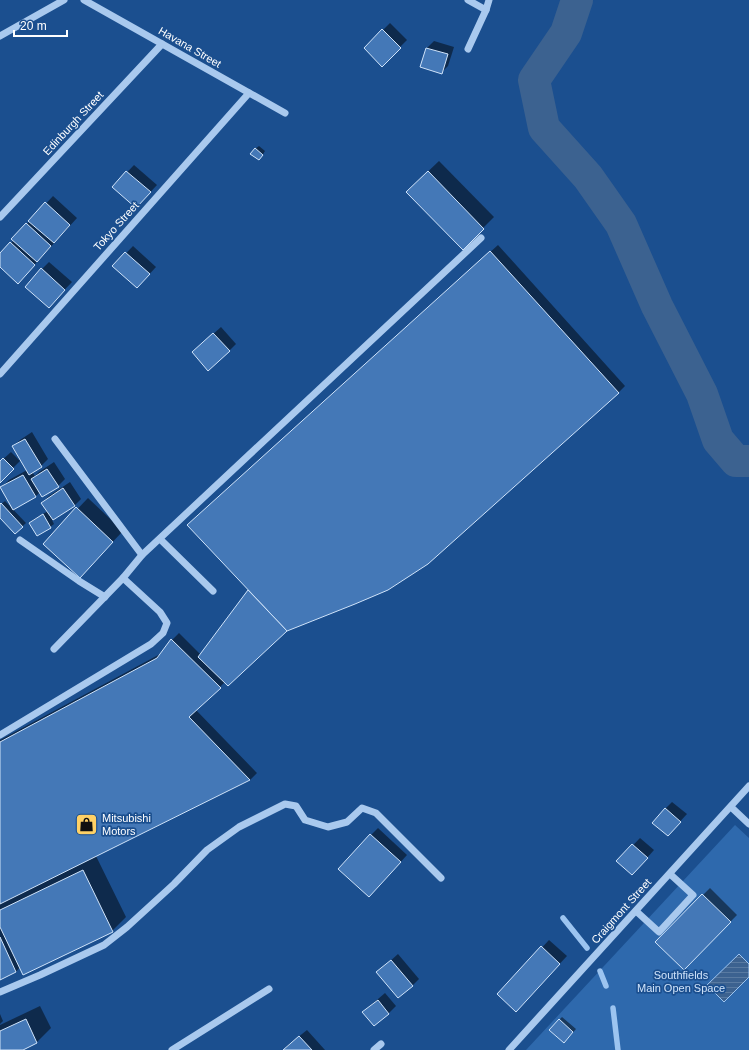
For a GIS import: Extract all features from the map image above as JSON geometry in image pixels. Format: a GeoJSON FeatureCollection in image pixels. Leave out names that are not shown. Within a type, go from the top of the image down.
{"type":"FeatureCollection","features":[{"type":"Feature","properties":{"kind":"street"},"geometry":{"type":"LineString","coordinates":[[0,36],[64,0]]}},
{"type":"Feature","properties":{"kind":"street","name":"Havana Street"},"geometry":{"type":"LineString","coordinates":[[84,0],[286,113]]}},
{"type":"Feature","properties":{"kind":"street"},"geometry":{"type":"LineString","coordinates":[[468,0],[486,10]]}},
{"type":"Feature","properties":{"kind":"street"},"geometry":{"type":"LineString","coordinates":[[468,49],[489,0]]}},
{"type":"Feature","properties":{"kind":"street","name":"Edinburgh Street"},"geometry":{"type":"LineString","coordinates":[[0,217],[162,44]]}},
{"type":"Feature","properties":{"kind":"street","name":"Tokyo Street"},"geometry":{"type":"LineString","coordinates":[[0,374],[249,93]]}},
{"type":"Feature","properties":{"kind":"street"},"geometry":{"type":"LineString","coordinates":[[54,649],[123,578],[142,555],[481,238]]}},
{"type":"Feature","properties":{"kind":"street"},"geometry":{"type":"LineString","coordinates":[[55,439],[142,555]]}},
{"type":"Feature","properties":{"kind":"street"},"geometry":{"type":"LineString","coordinates":[[160,539],[213,591]]}},
{"type":"Feature","properties":{"kind":"street"},"geometry":{"type":"LineString","coordinates":[[20,540],[105,597]]}},
{"type":"Feature","properties":{"kind":"street"},"geometry":{"type":"LineString","coordinates":[[0,735],[151,644],[163,633],[167,623],[160,612],[123,578]]}},
{"type":"Feature","properties":{"kind":"street","name":"Craigmont Street"},"geometry":{"type":"LineString","coordinates":[[509,1050],[749,786]]}},
{"type":"Feature","properties":{"kind":"street"},"geometry":{"type":"LineString","coordinates":[[0,992],[104,945],[133,922],[174,884],[207,850],[239,827],[285,804],[296,806],[306,820],[328,827],[347,822],[362,808],[376,813],[440,878]]}},
{"type":"Feature","properties":{"kind":"street"},"geometry":{"type":"LineString","coordinates":[[730,807],[749,824]]}},
{"type":"Feature","properties":{"kind":"street"},"geometry":{"type":"LineString","coordinates":[[636,911],[659,932],[692,895],[670,874]]}},
{"type":"Feature","properties":{"kind":"street"},"geometry":{"type":"LineString","coordinates":[[172,1050],[269,989]]}},
{"type":"Feature","properties":{"kind":"street"},"geometry":{"type":"LineString","coordinates":[[374,1050],[381,1044]]}},
{"type":"Feature","properties":{"kind":"green space","name":"Southfields Main Open Space"},"geometry":{"type":"Polygon","coordinates":[[[735,825],[749,838],[749,1050],[526,1050],[735,825]]]}},
{"type":"Feature","properties":{"kind":"shaded area"},"geometry":{"type":"Polygon","coordinates":[[[739,954],[749,964],[749,977],[724,1002],[707,985],[739,954]]]}},
{"type":"Feature","properties":{"kind":"building"},"geometry":{"type":"Polygon","coordinates":[[[382,29],[401,48],[382,67],[364,48],[382,29]]]}},
{"type":"Feature","properties":{"kind":"building"},"geometry":{"type":"Polygon","coordinates":[[[426,48],[448,54],[442,74],[420,67],[426,48]]]}},
{"type":"Feature","properties":{"kind":"building"},"geometry":{"type":"Polygon","coordinates":[[[255,148],[263,155],[259,160],[250,154],[255,148]]]}},
{"type":"Feature","properties":{"kind":"building"},"geometry":{"type":"Polygon","coordinates":[[[126,171],[151,192],[136,208],[112,187],[126,171]]]}},
{"type":"Feature","properties":{"kind":"building"},"geometry":{"type":"Polygon","coordinates":[[[428,171],[484,229],[463,250],[406,192],[428,171]]]}},
{"type":"Feature","properties":{"kind":"building"},"geometry":{"type":"Polygon","coordinates":[[[45,202],[70,225],[54,243],[28,221],[45,202]]]}},
{"type":"Feature","properties":{"kind":"building"},"geometry":{"type":"Polygon","coordinates":[[[26,223],[51,246],[37,262],[11,239],[26,223]]]}},
{"type":"Feature","properties":{"kind":"building"},"geometry":{"type":"Polygon","coordinates":[[[10,242],[35,265],[18,284],[0,267],[0,253],[10,242]]]}},
{"type":"Feature","properties":{"kind":"building"},"geometry":{"type":"Polygon","coordinates":[[[490,251],[619,393],[428,564],[388,590],[287,631],[187,525],[490,251]]]}},
{"type":"Feature","properties":{"kind":"building"},"geometry":{"type":"Polygon","coordinates":[[[125,252],[150,274],[137,288],[112,266],[125,252]]]}},
{"type":"Feature","properties":{"kind":"building"},"geometry":{"type":"Polygon","coordinates":[[[41,268],[65,290],[49,308],[25,287],[41,268]]]}},
{"type":"Feature","properties":{"kind":"building"},"geometry":{"type":"Polygon","coordinates":[[[213,333],[230,351],[208,371],[192,352],[213,333]]]}},
{"type":"Feature","properties":{"kind":"building"},"geometry":{"type":"Polygon","coordinates":[[[25,439],[42,467],[29,475],[12,446],[25,439]]]}},
{"type":"Feature","properties":{"kind":"building"},"geometry":{"type":"Polygon","coordinates":[[[3,458],[14,469],[0,483],[0,461],[3,458]]]}},
{"type":"Feature","properties":{"kind":"building"},"geometry":{"type":"Polygon","coordinates":[[[47,469],[59,487],[42,497],[31,479],[47,469]]]}},
{"type":"Feature","properties":{"kind":"building"},"geometry":{"type":"Polygon","coordinates":[[[23,475],[36,497],[13,510],[0,487],[23,475]]]}},
{"type":"Feature","properties":{"kind":"building"},"geometry":{"type":"Polygon","coordinates":[[[63,488],[75,506],[53,520],[41,503],[63,488]]]}},
{"type":"Feature","properties":{"kind":"building"},"geometry":{"type":"Polygon","coordinates":[[[1,503],[23,527],[15,534],[0,518],[1,503]]]}},
{"type":"Feature","properties":{"kind":"building"},"geometry":{"type":"Polygon","coordinates":[[[76,507],[113,542],[80,578],[43,544],[76,507]]]}},
{"type":"Feature","properties":{"kind":"building"},"geometry":{"type":"Polygon","coordinates":[[[43,514],[51,528],[37,536],[29,523],[43,514]]]}},
{"type":"Feature","properties":{"kind":"building"},"geometry":{"type":"Polygon","coordinates":[[[248,590],[287,631],[228,686],[198,657],[248,590]]]}},
{"type":"Feature","properties":{"kind":"building","name":"Mitsubishi Motors"},"geometry":{"type":"Polygon","coordinates":[[[171,639],[221,688],[189,717],[250,780],[0,904],[0,742],[157,658],[171,639]]]}},
{"type":"Feature","properties":{"kind":"building"},"geometry":{"type":"Polygon","coordinates":[[[665,808],[681,822],[668,836],[652,823],[665,808]]]}},
{"type":"Feature","properties":{"kind":"building"},"geometry":{"type":"Polygon","coordinates":[[[370,834],[401,862],[369,897],[338,869],[370,834]]]}},
{"type":"Feature","properties":{"kind":"building"},"geometry":{"type":"Polygon","coordinates":[[[632,844],[648,858],[632,875],[616,861],[632,844]]]}},
{"type":"Feature","properties":{"kind":"building"},"geometry":{"type":"Polygon","coordinates":[[[83,870],[113,932],[23,975],[0,927],[0,910],[83,870]]]}},
{"type":"Feature","properties":{"kind":"building"},"geometry":{"type":"Polygon","coordinates":[[[702,894],[731,922],[684,970],[655,942],[702,894]]]}},
{"type":"Feature","properties":{"kind":"building"},"geometry":{"type":"Polygon","coordinates":[[[0,937],[16,972],[0,980],[0,937]]]}},
{"type":"Feature","properties":{"kind":"building"},"geometry":{"type":"Polygon","coordinates":[[[541,946],[560,964],[516,1012],[497,994],[541,946]]]}},
{"type":"Feature","properties":{"kind":"building"},"geometry":{"type":"Polygon","coordinates":[[[391,960],[413,986],[398,998],[376,972],[391,960]]]}},
{"type":"Feature","properties":{"kind":"building"},"geometry":{"type":"Polygon","coordinates":[[[378,1000],[389,1014],[374,1026],[362,1012],[378,1000]]]}},
{"type":"Feature","properties":{"kind":"building"},"geometry":{"type":"Polygon","coordinates":[[[26,1019],[37,1043],[23,1050],[0,1050],[0,1031],[26,1019]]]}},
{"type":"Feature","properties":{"kind":"building"},"geometry":{"type":"Polygon","coordinates":[[[559,1019],[573,1032],[564,1043],[549,1030],[559,1019]]]}},
{"type":"Feature","properties":{"kind":"building"},"geometry":{"type":"Polygon","coordinates":[[[299,1036],[312,1050],[283,1050],[299,1036]]]}},
{"type":"Feature","properties":{"kind":"waterway"},"geometry":{"type":"LineString","coordinates":[[577,0],[566,33],[534,80],[544,128],[588,177],[621,224],[657,306],[702,394],[718,440],[736,461],[749,461]]}},
{"type":"Feature","properties":{"kind":"waterway"},"geometry":{"type":"LineString","coordinates":[[563,918],[587,948]]}},
{"type":"Feature","properties":{"kind":"waterway"},"geometry":{"type":"LineString","coordinates":[[600,971],[606,986]]}},
{"type":"Feature","properties":{"kind":"waterway"},"geometry":{"type":"LineString","coordinates":[[613,1008],[618,1050]]}},
{"type":"Feature","properties":{"kind":"place","name":"Mitsubishi Motors"},"geometry":{"type":"Point","coordinates":[87,824]}}]}
